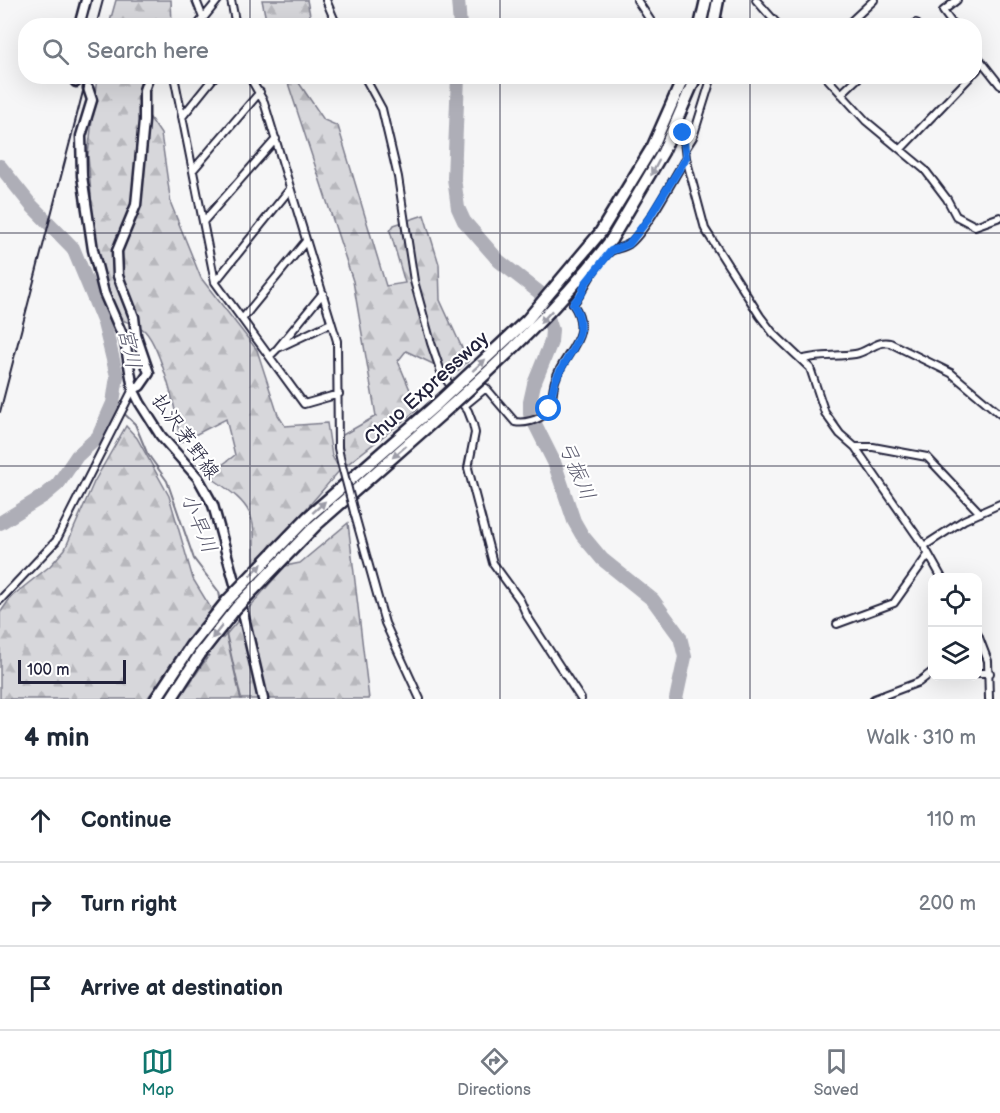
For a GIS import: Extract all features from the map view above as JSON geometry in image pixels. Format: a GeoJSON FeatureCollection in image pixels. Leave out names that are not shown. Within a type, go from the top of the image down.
{"type":"FeatureCollection","features":[{"type":"Feature","properties":{"kind":"highway"},"geometry":{"type":"LineString","coordinates":[[702,18],[706,0]]}},
{"type":"Feature","properties":{"kind":"highway"},"geometry":{"type":"LineString","coordinates":[[715,18],[718,0]]}},
{"type":"Feature","properties":{"kind":"highway","name":"Chuo Expressway"},"geometry":{"type":"LineString","coordinates":[[439,409],[527,320],[600,233],[653,146],[680,84]]}},
{"type":"Feature","properties":{"kind":"highway","name":"Chuo Expressway"},"geometry":{"type":"LineString","coordinates":[[156,699],[195,650],[236,608],[308,517],[536,328],[565,297],[610,240],[663,152],[693,84]]}},
{"type":"Feature","properties":{"kind":"highway","name":"Chuo Expressway"},"geometry":{"type":"LineString","coordinates":[[171,699],[195,650]]}},
{"type":"Feature","properties":{"kind":"main road"},"geometry":{"type":"LineString","coordinates":[[81,18],[86,0]]}},
{"type":"Feature","properties":{"kind":"main road"},"geometry":{"type":"LineString","coordinates":[[133,389],[140,386],[149,373],[136,335],[134,317],[118,276],[117,251],[136,205],[146,84]]}},
{"type":"Feature","properties":{"kind":"main road","name":"払沢茅野線"},"geometry":{"type":"LineString","coordinates":[[88,88],[92,100],[81,136],[80,156],[86,211],[104,293],[125,341],[133,389],[161,436],[198,478],[213,505],[243,613],[263,699]]}},
{"type":"Feature","properties":{"kind":"street"},"geometry":{"type":"LineString","coordinates":[[196,0],[203,18],[218,0]]}},
{"type":"Feature","properties":{"kind":"street"},"geometry":{"type":"LineString","coordinates":[[231,0],[234,18]]}},
{"type":"Feature","properties":{"kind":"street"},"geometry":{"type":"LineString","coordinates":[[326,0],[334,18]]}},
{"type":"Feature","properties":{"kind":"street"},"geometry":{"type":"LineString","coordinates":[[637,0],[649,18]]}},
{"type":"Feature","properties":{"kind":"street"},"geometry":{"type":"LineString","coordinates":[[756,0],[772,18]]}},
{"type":"Feature","properties":{"kind":"street"},"geometry":{"type":"LineString","coordinates":[[855,18],[874,0]]}},
{"type":"Feature","properties":{"kind":"street"},"geometry":{"type":"LineString","coordinates":[[948,18],[942,11],[957,0]]}},
{"type":"Feature","properties":{"kind":"street"},"geometry":{"type":"LineString","coordinates":[[982,61],[1000,85]]}},
{"type":"Feature","properties":{"kind":"street"},"geometry":{"type":"LineString","coordinates":[[176,84],[215,282],[304,404],[339,394]]}},
{"type":"Feature","properties":{"kind":"street"},"geometry":{"type":"LineString","coordinates":[[182,117],[209,84]]}},
{"type":"Feature","properties":{"kind":"street"},"geometry":{"type":"LineString","coordinates":[[254,84],[260,92],[276,139],[337,341],[338,448],[354,512],[385,623],[420,699]]}},
{"type":"Feature","properties":{"kind":"street"},"geometry":{"type":"LineString","coordinates":[[368,84],[382,109],[398,177],[414,281],[431,343],[441,372],[464,406],[475,433],[468,468],[493,563],[520,600],[527,616],[581,699]]}},
{"type":"Feature","properties":{"kind":"street"},"geometry":{"type":"LineString","coordinates":[[686,149],[693,137],[710,84]]}},
{"type":"Feature","properties":{"kind":"street"},"geometry":{"type":"LineString","coordinates":[[832,84],[866,121],[901,149],[936,182],[956,216],[961,220],[975,226],[1000,217]]}},
{"type":"Feature","properties":{"kind":"street"},"geometry":{"type":"LineString","coordinates":[[841,94],[852,84]]}},
{"type":"Feature","properties":{"kind":"street"},"geometry":{"type":"LineString","coordinates":[[901,149],[963,84]]}},
{"type":"Feature","properties":{"kind":"street"},"geometry":{"type":"LineString","coordinates":[[193,170],[260,92]]}},
{"type":"Feature","properties":{"kind":"street"},"geometry":{"type":"LineString","coordinates":[[683,133],[686,158],[705,229],[760,316],[774,333],[804,359],[815,377],[825,413],[840,434],[855,447],[924,546],[939,573]]}},
{"type":"Feature","properties":{"kind":"street"},"geometry":{"type":"LineString","coordinates":[[203,222],[276,139]]}},
{"type":"Feature","properties":{"kind":"street"},"geometry":{"type":"LineString","coordinates":[[464,406],[486,388],[509,417],[522,424],[544,415],[549,409],[555,379],[581,330],[581,316],[573,304],[582,293],[585,284],[611,251],[629,244],[636,236],[686,158]]}},
{"type":"Feature","properties":{"kind":"street"},"geometry":{"type":"LineString","coordinates":[[215,282],[290,189]]}},
{"type":"Feature","properties":{"kind":"street"},"geometry":{"type":"LineString","coordinates":[[243,318],[306,241]]}},
{"type":"Feature","properties":{"kind":"street"},"geometry":{"type":"LineString","coordinates":[[270,356],[323,293]]}},
{"type":"Feature","properties":{"kind":"street"},"geometry":{"type":"LineString","coordinates":[[278,348],[331,323]]}},
{"type":"Feature","properties":{"kind":"street"},"geometry":{"type":"LineString","coordinates":[[804,359],[813,356],[855,354],[882,342],[890,343],[951,373],[1000,414]]}},
{"type":"Feature","properties":{"kind":"street"},"geometry":{"type":"LineString","coordinates":[[0,600],[56,541],[133,389]]}},
{"type":"Feature","properties":{"kind":"street"},"geometry":{"type":"LineString","coordinates":[[855,447],[873,447],[927,457],[980,513]]}},
{"type":"Feature","properties":{"kind":"street"},"geometry":{"type":"LineString","coordinates":[[924,546],[964,520],[1000,504]]}},
{"type":"Feature","properties":{"kind":"street"},"geometry":{"type":"LineString","coordinates":[[837,624],[894,603],[928,555]]}},
{"type":"Feature","properties":{"kind":"street"},"geometry":{"type":"LineString","coordinates":[[982,642],[990,673],[989,699]]}},
{"type":"Feature","properties":{"kind":"street"},"geometry":{"type":"LineString","coordinates":[[982,673],[990,673]]}},
{"type":"Feature","properties":{"kind":"street"},"geometry":{"type":"LineString","coordinates":[[874,699],[919,682],[928,676]]}},
{"type":"Feature","properties":{"kind":"green space"},"geometry":{"type":"Polygon","coordinates":[[[116,0],[171,0],[172,18],[111,18],[116,0]]]}},
{"type":"Feature","properties":{"kind":"green space"},"geometry":{"type":"Polygon","coordinates":[[[262,0],[307,0],[311,18],[266,18],[262,0]]]}},
{"type":"Feature","properties":{"kind":"green space"},"geometry":{"type":"Polygon","coordinates":[[[96,84],[141,84],[138,100],[161,134],[171,204],[201,278],[257,350],[278,415],[285,426],[327,423],[332,456],[340,470],[254,569],[254,537],[251,516],[239,499],[213,479],[217,469],[235,455],[226,419],[179,443],[173,402],[163,368],[151,340],[143,329],[119,319],[95,248],[88,155],[96,84]]]}},
{"type":"Feature","properties":{"kind":"green space"},"geometry":{"type":"Polygon","coordinates":[[[288,84],[300,84],[324,120],[338,126],[386,286],[405,283],[390,231],[394,225],[424,215],[439,264],[440,300],[468,361],[454,374],[406,351],[398,361],[418,409],[345,466],[341,436],[376,416],[353,281],[288,84]]]}},
{"type":"Feature","properties":{"kind":"green space"},"geometry":{"type":"Polygon","coordinates":[[[126,426],[137,438],[169,496],[193,579],[209,605],[223,638],[285,566],[300,563],[348,523],[369,699],[179,699],[209,655],[191,638],[147,699],[0,699],[0,613],[11,597],[50,566],[65,549],[94,482],[126,426]]]}},
{"type":"Feature","properties":{"kind":"waterway","name":"弓振川"},"geometry":{"type":"LineString","coordinates":[[458,0],[459,18]]}},
{"type":"Feature","properties":{"kind":"waterway","name":"弓振川"},"geometry":{"type":"LineString","coordinates":[[458,84],[454,178],[458,208],[464,221],[499,261],[540,293],[552,330],[551,342],[534,384],[530,414],[554,462],[574,521],[582,535],[602,559],[653,600],[680,637],[685,657],[676,699]]}},
{"type":"Feature","properties":{"kind":"waterway","name":"宮川"},"geometry":{"type":"LineString","coordinates":[[0,166],[31,205],[73,248],[104,323],[117,376],[113,403],[98,437],[77,456],[58,484],[45,495],[0,523]]}},
{"type":"Feature","properties":{"kind":"waterway","name":"小早川"},"geometry":{"type":"LineString","coordinates":[[113,403],[135,424],[147,453],[167,481],[194,559],[219,592],[221,602]]}},
{"type":"Feature","properties":{"kind":"waterway","name":"小早川"},"geometry":{"type":"LineString","coordinates":[[225,629],[241,699]]}},
{"type":"Feature","properties":{"kind":"tunnel"},"geometry":{"type":"LineString","coordinates":[[679,116],[683,133]]}},
{"type":"Feature","properties":{"kind":"railway"},"geometry":{"type":"LineString","coordinates":[[98,18],[103,0]]}},
{"type":"Feature","properties":{"kind":"railway"},"geometry":{"type":"LineString","coordinates":[[0,412],[85,84]]}},
{"type":"Feature","properties":{"kind":"route"},"geometry":{"type":"LineString","coordinates":[[549,409],[555,379],[581,330],[581,316],[573,304],[582,293],[585,284],[611,251],[629,244],[649,218],[686,158],[683,133]]}}]}
